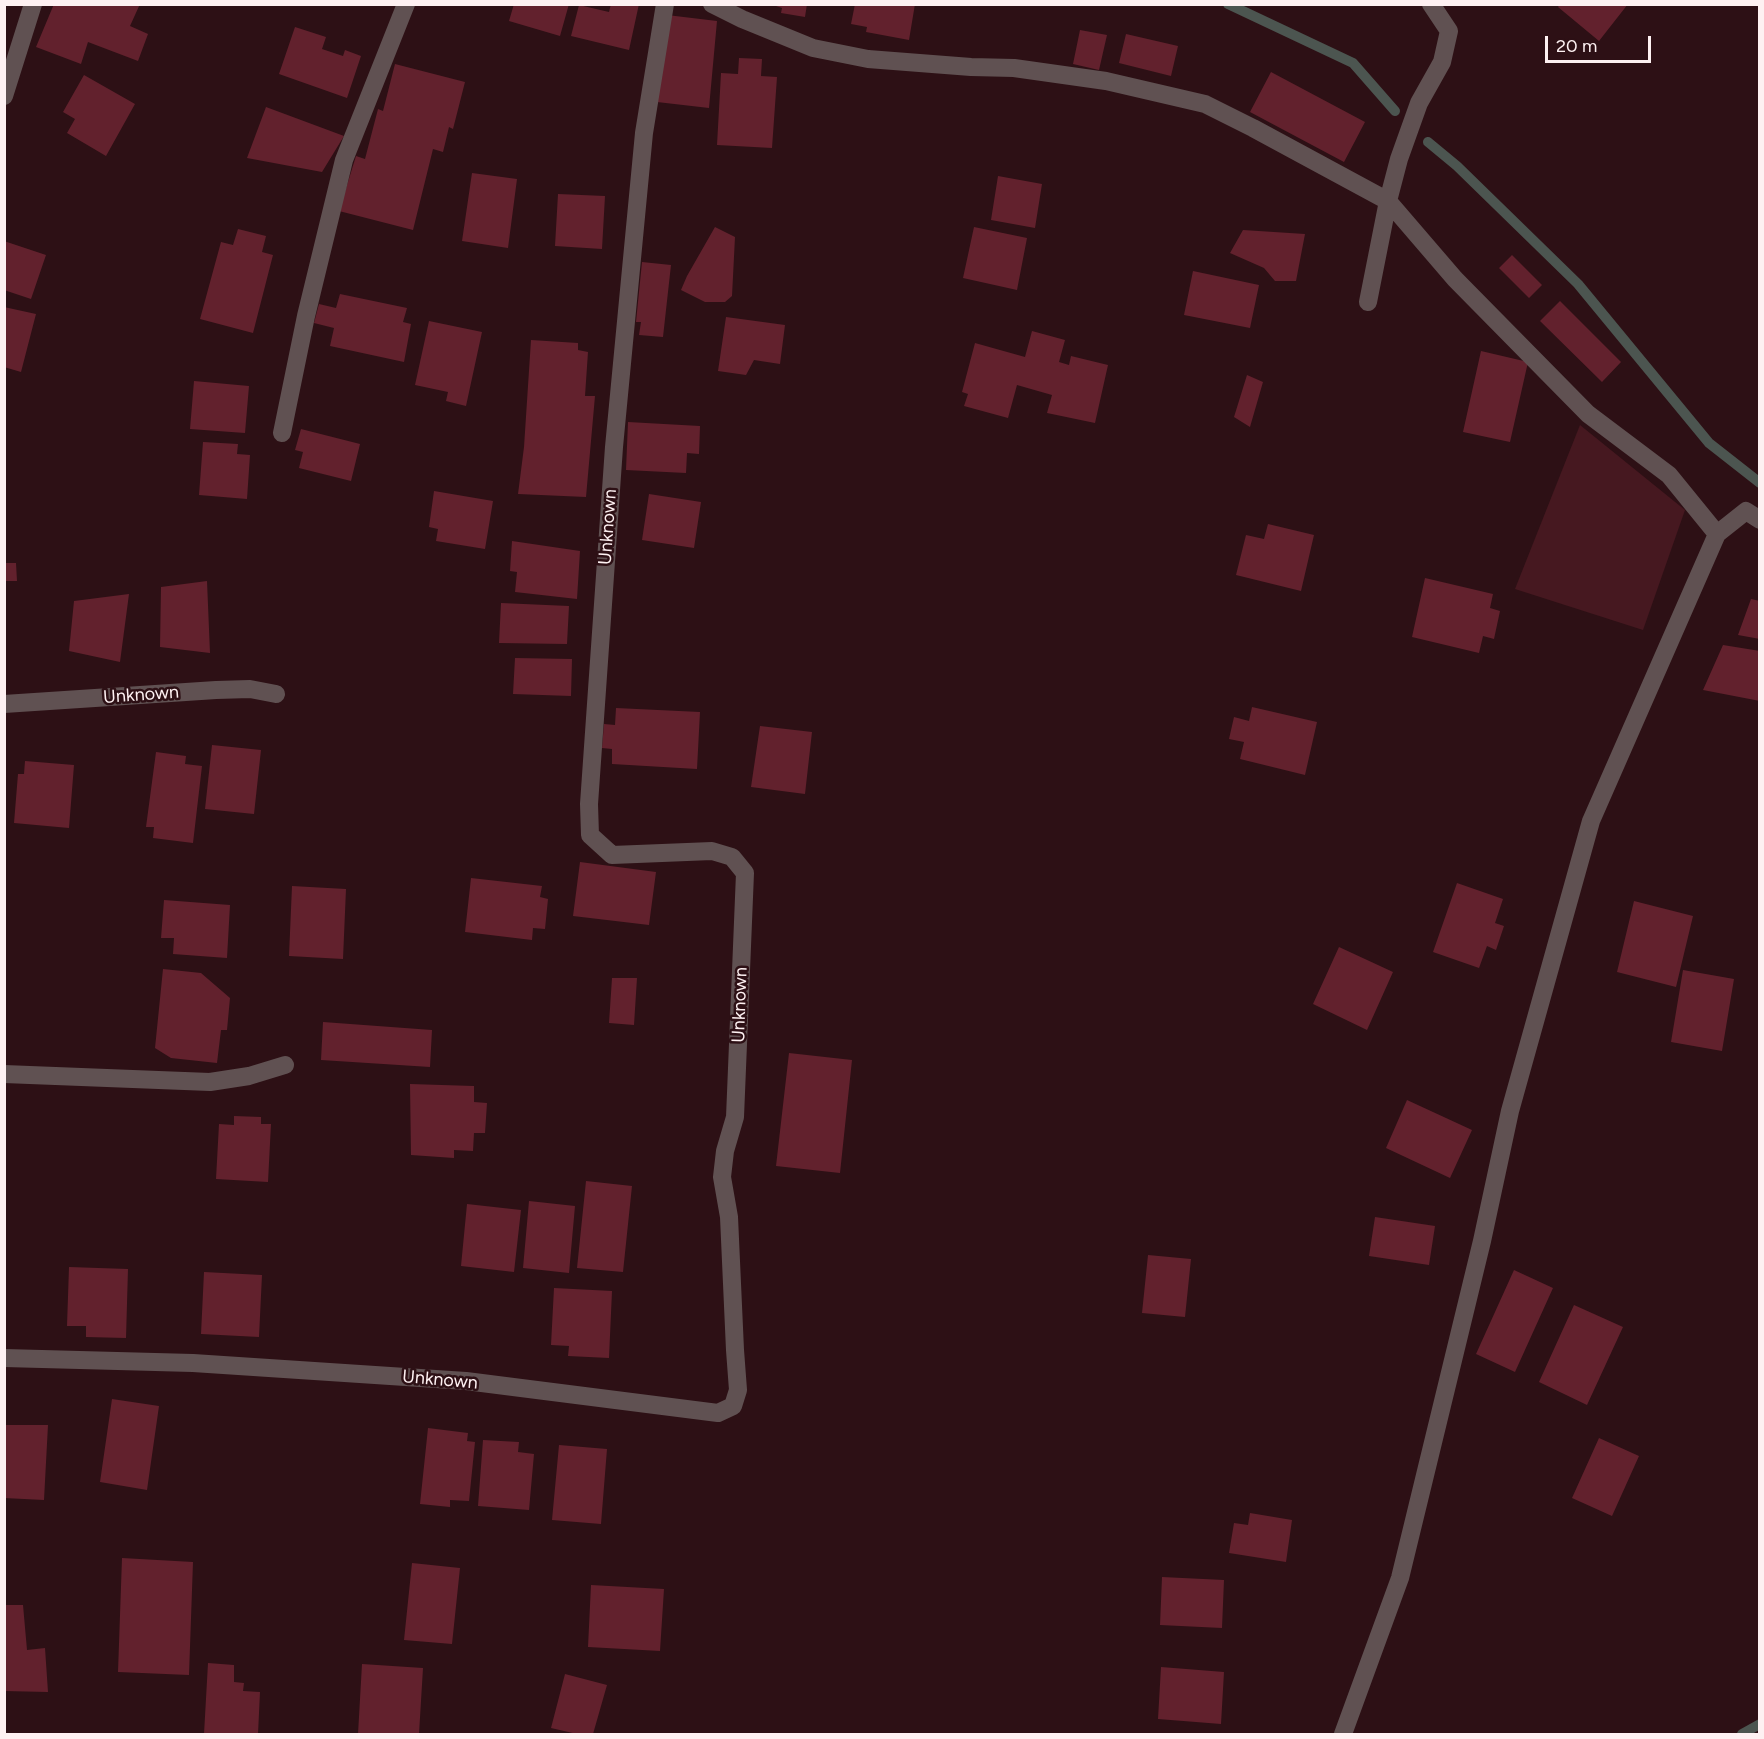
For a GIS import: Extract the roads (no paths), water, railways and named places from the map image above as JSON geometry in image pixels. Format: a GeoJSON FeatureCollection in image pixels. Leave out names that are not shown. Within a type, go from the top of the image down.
{"type":"FeatureCollection","features":[{"type":"Feature","properties":{"kind":"street"},"geometry":{"type":"LineString","coordinates":[[4,96],[33,4]]}},
{"type":"Feature","properties":{"kind":"street"},"geometry":{"type":"LineString","coordinates":[[282,433],[306,316],[344,160],[406,4]]}},
{"type":"Feature","properties":{"kind":"street","name":"Unknown"},"geometry":{"type":"LineString","coordinates":[[4,1358],[193,1363],[466,1381],[718,1413],[733,1406],[738,1390],[729,1217],[722,1177],[725,1151],[735,1117],[745,873],[732,857],[712,851],[612,855],[590,835],[589,804],[614,447],[644,133],[665,4]]}},
{"type":"Feature","properties":{"kind":"street"},"geometry":{"type":"LineString","coordinates":[[712,4],[813,48],[868,59],[1014,68],[1107,81],[1205,104],[1253,128],[1388,201],[1455,279],[1588,414],[1669,475],[1717,534]]}},
{"type":"Feature","properties":{"kind":"street"},"geometry":{"type":"LineString","coordinates":[[1368,302],[1388,201],[1399,159],[1419,103],[1442,62],[1445,51],[1449,30],[1431,4]]}},
{"type":"Feature","properties":{"kind":"street"},"geometry":{"type":"LineString","coordinates":[[1343,1734],[1400,1578],[1479,1252],[1510,1112],[1591,821],[1717,534],[1746,511],[1760,520]]}},
{"type":"Feature","properties":{"kind":"street","name":"Unknown"},"geometry":{"type":"LineString","coordinates":[[4,704],[216,690],[250,689],[276,694]]}},
{"type":"Feature","properties":{"kind":"street"},"geometry":{"type":"LineString","coordinates":[[4,1074],[210,1082],[249,1076],[285,1065]]}},
{"type":"Feature","properties":{"kind":"waterway"},"geometry":{"type":"LineString","coordinates":[[1228,4],[1353,63],[1395,111]]}},
{"type":"Feature","properties":{"kind":"waterway"},"geometry":{"type":"LineString","coordinates":[[1428,142],[1457,166],[1578,284],[1709,443],[1760,483]]}},
{"type":"Feature","properties":{"kind":"waterway"},"geometry":{"type":"LineString","coordinates":[[1742,1734],[1760,1724]]}}]}
